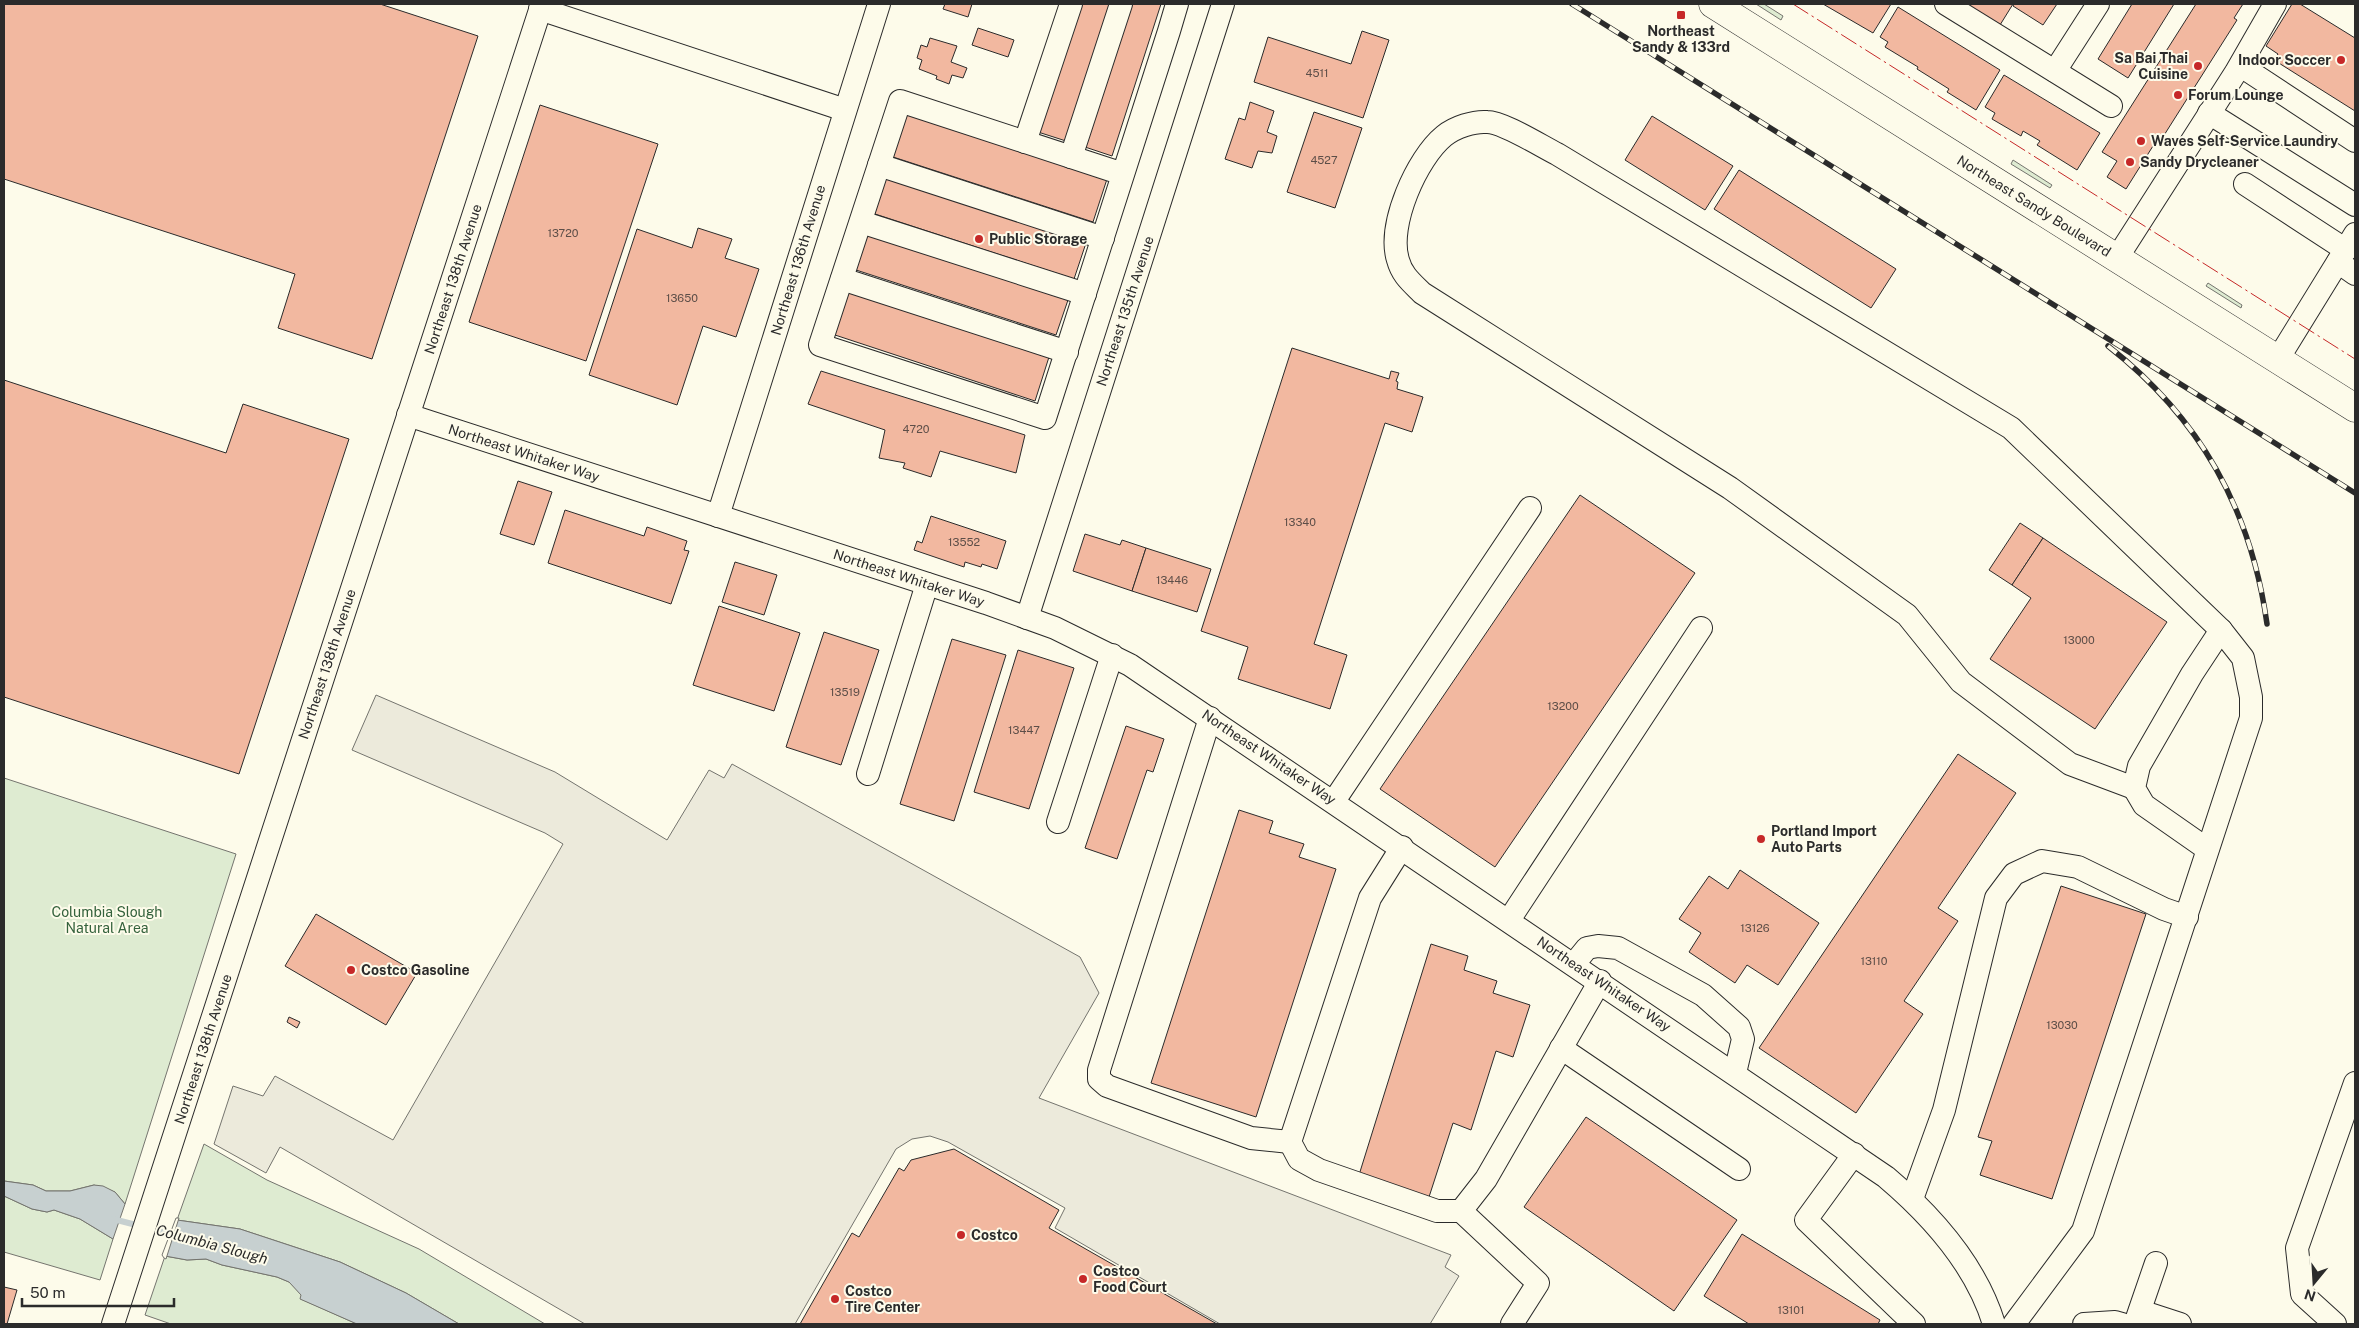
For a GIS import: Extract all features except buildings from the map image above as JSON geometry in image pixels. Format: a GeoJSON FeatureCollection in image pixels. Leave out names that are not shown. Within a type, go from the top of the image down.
{"type":"FeatureCollection","features":[{"type":"Feature","properties":{"kind":"main road","name":"Northeast Sandy Boulevard"},"geometry":{"type":"LineString","coordinates":[[1713,4],[2355,408]]}},
{"type":"Feature","properties":{"kind":"street","name":"Northeast 136th Avenue"},"geometry":{"type":"LineString","coordinates":[[718,516],[879,4]]}},
{"type":"Feature","properties":{"kind":"street"},"geometry":{"type":"LineString","coordinates":[[1025,142],[1071,4]]}},
{"type":"Feature","properties":{"kind":"street"},"geometry":{"type":"LineString","coordinates":[[1070,157],[1121,4]]}},
{"type":"Feature","properties":{"kind":"street"},"geometry":{"type":"LineString","coordinates":[[1123,174],[900,101],[820,345],[1045,418],[1103,238],[1177,4]]}},
{"type":"Feature","properties":{"kind":"street","name":"Northeast 135th Avenue"},"geometry":{"type":"LineString","coordinates":[[1027,618],[1223,4]]}},
{"type":"Feature","properties":{"kind":"street"},"geometry":{"type":"LineString","coordinates":[[1946,4],[2111,106]]}},
{"type":"Feature","properties":{"kind":"street"},"geometry":{"type":"LineString","coordinates":[[2055,71],[2098,4]]}},
{"type":"Feature","properties":{"kind":"street"},"geometry":{"type":"LineString","coordinates":[[2117,258],[2241,66],[2275,4]]}},
{"type":"Feature","properties":{"kind":"street"},"geometry":{"type":"LineString","coordinates":[[541,6],[845,110]]}},
{"type":"Feature","properties":{"kind":"street","name":"Northeast 138th Avenue"},"geometry":{"type":"LineString","coordinates":[[113,1324],[541,6]]}},
{"type":"Feature","properties":{"kind":"street"},"geometry":{"type":"LineString","coordinates":[[2241,66],[2355,141]]}},
{"type":"Feature","properties":{"kind":"street"},"geometry":{"type":"LineString","coordinates":[[2209,113],[2355,205]]}},
{"type":"Feature","properties":{"kind":"street"},"geometry":{"type":"LineString","coordinates":[[2014,1324],[2083,1231],[2251,718],[2251,697],[2243,658],[2221,630],[2012,428],[1557,154],[1489,121],[1467,124],[1445,135],[1424,157],[1408,191],[1397,226],[1397,258],[1400,267],[1404,276],[1422,293],[1730,488],[1907,615],[1961,682],[2070,764],[2134,788],[2144,805],[2207,848]]}},
{"type":"Feature","properties":{"kind":"street"},"geometry":{"type":"LineString","coordinates":[[879,166],[1103,238]]}},
{"type":"Feature","properties":{"kind":"street"},"geometry":{"type":"LineString","coordinates":[[2245,184],[2349,255],[2278,359]]}},
{"type":"Feature","properties":{"kind":"street"},"geometry":{"type":"LineString","coordinates":[[860,222],[1085,294]]}},
{"type":"Feature","properties":{"kind":"street"},"geometry":{"type":"LineString","coordinates":[[842,279],[1066,352]]}},
{"type":"Feature","properties":{"kind":"street","name":"Northeast Whitaker Way"},"geometry":{"type":"LineString","coordinates":[[408,415],[928,584],[1061,631],[1112,655],[1334,801],[1854,1154],[1912,1198],[1939,1227],[1977,1286],[1994,1324]]}},
{"type":"Feature","properties":{"kind":"street"},"geometry":{"type":"LineString","coordinates":[[1334,801],[1530,508]]}},
{"type":"Feature","properties":{"kind":"street"},"geometry":{"type":"LineString","coordinates":[[868,774],[928,584]]}},
{"type":"Feature","properties":{"kind":"street"},"geometry":{"type":"LineString","coordinates":[[1509,920],[1701,628]]}},
{"type":"Feature","properties":{"kind":"street"},"geometry":{"type":"LineString","coordinates":[[2134,788],[2139,766],[2192,674],[2221,630]]}},
{"type":"Feature","properties":{"kind":"street"},"geometry":{"type":"LineString","coordinates":[[1058,822],[1112,655]]}},
{"type":"Feature","properties":{"kind":"street"},"geometry":{"type":"LineString","coordinates":[[1210,718],[1099,1070],[1099,1079],[1107,1086],[1252,1138],[1290,1142]]}},
{"type":"Feature","properties":{"kind":"street"},"geometry":{"type":"LineString","coordinates":[[1402,847],[1370,898],[1290,1142],[1299,1159],[1319,1170],[1437,1212],[1461,1211],[1538,1283],[1512,1324]]}},
{"type":"Feature","properties":{"kind":"street"},"geometry":{"type":"LineString","coordinates":[[1912,1198],[1944,1110],[1996,898],[2014,874],[2042,860],[2078,867],[2164,909],[2187,917]]}},
{"type":"Feature","properties":{"kind":"street"},"geometry":{"type":"LineString","coordinates":[[1574,964],[1587,948],[1598,946],[1618,948],[1703,995],[1739,1026],[1743,1038],[1735,1073]]}},
{"type":"Feature","properties":{"kind":"street"},"geometry":{"type":"LineString","coordinates":[[1461,1211],[1486,1179],[1600,982]]}},
{"type":"Feature","properties":{"kind":"street"},"geometry":{"type":"LineString","coordinates":[[1562,1048],[1739,1169]]}},
{"type":"Feature","properties":{"kind":"street"},"geometry":{"type":"LineString","coordinates":[[2336,1324],[2302,1294],[2297,1248],[2355,1083]]}},
{"type":"Feature","properties":{"kind":"street"},"geometry":{"type":"LineString","coordinates":[[1854,1154],[1806,1220],[1914,1324]]}},
{"type":"Feature","properties":{"kind":"street"},"geometry":{"type":"LineString","coordinates":[[2156,1264],[2138,1317],[2180,1324]]}},
{"type":"Feature","properties":{"kind":"street"},"geometry":{"type":"LineString","coordinates":[[2084,1324],[2115,1322],[2122,1324]]}},
{"type":"Feature","properties":{"kind":"green space"},"geometry":{"type":"Polygon","coordinates":[[[1756,4],[1764,4],[1783,16],[1781,20],[1756,4]]]}},
{"type":"Feature","properties":{"kind":"green space"},"geometry":{"type":"Polygon","coordinates":[[[2013,160],[2052,185],[2050,188],[2011,164],[2013,160]]]}},
{"type":"Feature","properties":{"kind":"green space"},"geometry":{"type":"Polygon","coordinates":[[[2208,283],[2242,305],[2241,308],[2206,286],[2208,283]]]}},
{"type":"Feature","properties":{"kind":"green space","name":"Columbia Slough Natural Area"},"geometry":{"type":"Polygon","coordinates":[[[4,778],[236,854],[125,1204],[115,1192],[94,1185],[70,1191],[46,1191],[33,1185],[4,1181],[4,778]]]}},
{"type":"Feature","properties":{"kind":"green space"},"geometry":{"type":"Polygon","coordinates":[[[204,1144],[267,1180],[419,1249],[545,1324],[459,1324],[406,1293],[340,1262],[240,1229],[177,1220],[204,1144]]]}},
{"type":"Feature","properties":{"kind":"green space"},"geometry":{"type":"Polygon","coordinates":[[[4,1196],[32,1209],[47,1212],[54,1210],[80,1219],[113,1239],[100,1280],[4,1252],[4,1196]]]}},
{"type":"Feature","properties":{"kind":"green space"},"geometry":{"type":"Polygon","coordinates":[[[165,1256],[187,1260],[206,1259],[222,1265],[277,1277],[289,1282],[302,1295],[301,1299],[357,1324],[171,1324],[145,1315],[165,1256]]]}},
{"type":"Feature","properties":{"kind":"shaded area"},"geometry":{"type":"Polygon","coordinates":[[[376,695],[555,772],[667,840],[709,770],[724,778],[732,764],[1080,957],[1099,993],[1039,1098],[1451,1255],[1445,1267],[1459,1276],[1430,1324],[1220,1324],[1055,1228],[1065,1208],[948,1142],[930,1136],[912,1139],[896,1149],[795,1324],[585,1324],[280,1147],[266,1173],[214,1144],[233,1086],[263,1096],[275,1076],[393,1140],[563,844],[545,833],[352,750],[376,695]]]}},
{"type":"Feature","properties":{"kind":"water"},"geometry":{"type":"Polygon","coordinates":[[[4,1181],[33,1185],[46,1191],[70,1191],[94,1185],[103,1186],[115,1192],[125,1204],[113,1239],[80,1219],[54,1210],[47,1212],[32,1209],[4,1196],[4,1181]]]}},
{"type":"Feature","properties":{"kind":"water"},"geometry":{"type":"Polygon","coordinates":[[[177,1220],[240,1229],[340,1262],[406,1293],[459,1324],[357,1324],[300,1299],[301,1295],[289,1282],[277,1277],[222,1265],[206,1259],[187,1260],[165,1256],[177,1220]]]}},
{"type":"Feature","properties":{"kind":"pier"},"geometry":{"type":"Polygon","coordinates":[[[176,1218],[179,1218],[166,1259],[162,1255],[176,1218]]]}},
{"type":"Feature","properties":{"kind":"waterway","name":"Columbia Slough"},"geometry":{"type":"LineString","coordinates":[[113,1219],[179,1236]]}},
{"type":"Feature","properties":{"kind":"railway"},"geometry":{"type":"LineString","coordinates":[[1572,4],[2355,493]]}},
{"type":"Feature","properties":{"kind":"railway"},"geometry":{"type":"LineString","coordinates":[[2108,346],[2141,374],[2169,404],[2195,435],[2216,469],[2234,504],[2248,542],[2259,582],[2267,624]]}},
{"type":"Feature","properties":{"kind":"power"},"geometry":{"type":"LineString","coordinates":[[1793,4],[2355,359]]}},
{"type":"Feature","properties":{"kind":"place","name":"Northeast Sandy & 133rd"},"geometry":{"type":"Point","coordinates":[1681,15]}},
{"type":"Feature","properties":{"kind":"place","name":"Indoor Soccer"},"geometry":{"type":"Point","coordinates":[2341,60]}},
{"type":"Feature","properties":{"kind":"place","name":"Sa Bai Thai Cuisine"},"geometry":{"type":"Point","coordinates":[2198,66]}},
{"type":"Feature","properties":{"kind":"place","name":"Forum Lounge"},"geometry":{"type":"Point","coordinates":[2178,95]}},
{"type":"Feature","properties":{"kind":"place","name":"Waves Self-Service Laundry"},"geometry":{"type":"Point","coordinates":[2141,141]}},
{"type":"Feature","properties":{"kind":"place","name":"Sandy Drycleaner"},"geometry":{"type":"Point","coordinates":[2130,162]}},
{"type":"Feature","properties":{"kind":"place","name":"Public Storage"},"geometry":{"type":"Point","coordinates":[979,239]}},
{"type":"Feature","properties":{"kind":"place","name":"Portland Import Auto Parts"},"geometry":{"type":"Point","coordinates":[1761,839]}},
{"type":"Feature","properties":{"kind":"place","name":"Costco Gasoline"},"geometry":{"type":"Point","coordinates":[351,970]}},
{"type":"Feature","properties":{"kind":"place","name":"Costco"},"geometry":{"type":"Point","coordinates":[961,1235]}},
{"type":"Feature","properties":{"kind":"place","name":"Costco Food Court"},"geometry":{"type":"Point","coordinates":[1083,1279]}},
{"type":"Feature","properties":{"kind":"place","name":"Costco Tire Center"},"geometry":{"type":"Point","coordinates":[835,1299]}}]}
